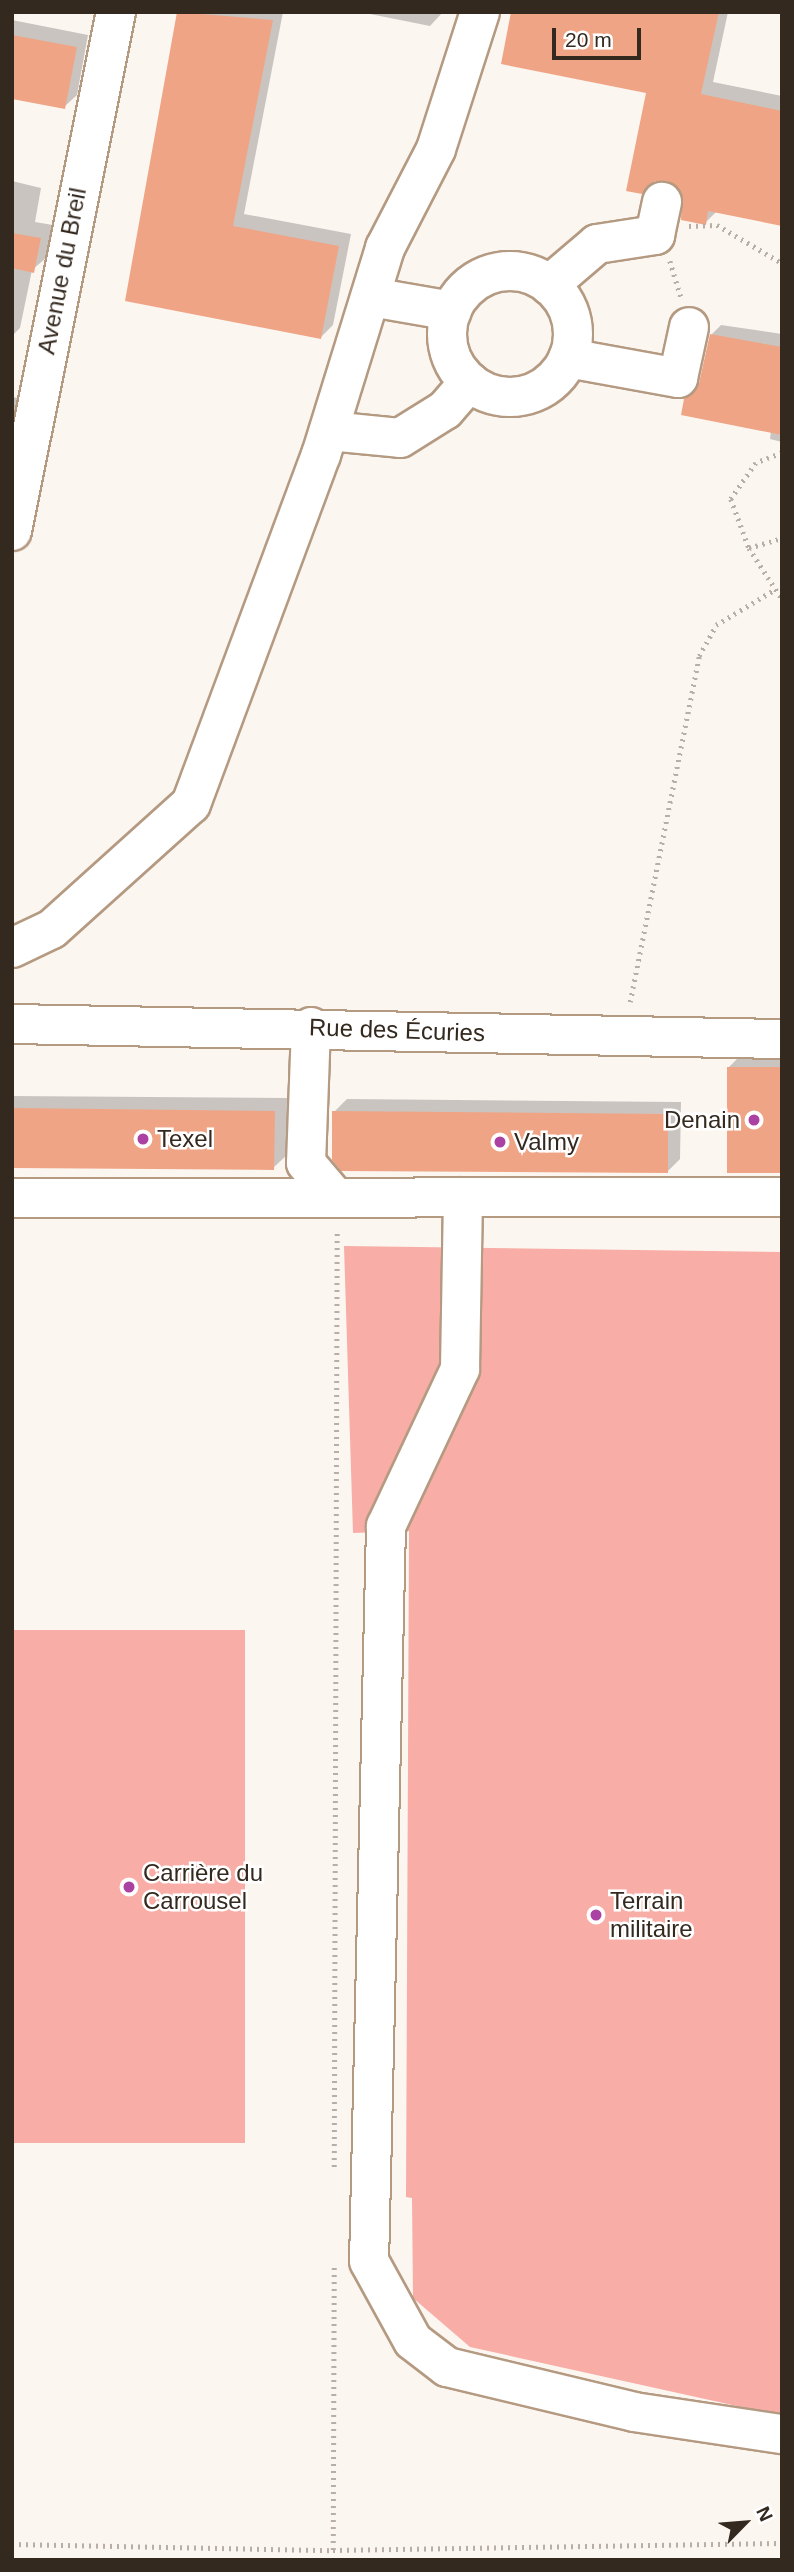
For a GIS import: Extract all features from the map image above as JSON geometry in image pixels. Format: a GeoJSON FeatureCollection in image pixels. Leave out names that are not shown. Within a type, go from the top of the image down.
{"type":"FeatureCollection","features":[{"type":"Feature","properties":{"kind":"street","name":"Avenue du Breil"},"geometry":{"type":"LineString","coordinates":[[12,531],[116,12]]}},
{"type":"Feature","properties":{"kind":"street"},"geometry":{"type":"LineString","coordinates":[[12,948],[52,929],[191,804],[329,431],[385,248],[455,101],[480,12]]}},
{"type":"Feature","properties":{"kind":"street"},"geometry":{"type":"LineString","coordinates":[[550,285],[597,244],[658,219]]}},
{"type":"Feature","properties":{"kind":"street"},"geometry":{"type":"LineString","coordinates":[[526,273],[550,285],[570,314],[568,358],[545,386],[527,395],[486,393],[469,382],[449,346],[452,311],[484,276],[526,273]]}},
{"type":"Feature","properties":{"kind":"street"},"geometry":{"type":"LineString","coordinates":[[371,298],[452,311]]}},
{"type":"Feature","properties":{"kind":"street"},"geometry":{"type":"LineString","coordinates":[[568,358],[678,378],[690,327]]}},
{"type":"Feature","properties":{"kind":"street"},"geometry":{"type":"LineString","coordinates":[[329,431],[400,438],[445,410],[469,382]]}},
{"type":"Feature","properties":{"kind":"street","name":"Rue des Écuries"},"geometry":{"type":"LineString","coordinates":[[12,1024],[312,1027],[782,1039]]}},
{"type":"Feature","properties":{"kind":"street"},"geometry":{"type":"LineString","coordinates":[[312,1027],[306,1163],[333,1195]]}},
{"type":"Feature","properties":{"kind":"street"},"geometry":{"type":"LineString","coordinates":[[12,1198],[333,1195],[782,1197]]}},
{"type":"Feature","properties":{"kind":"street"},"geometry":{"type":"LineString","coordinates":[[463,1197],[460,1369],[386,1526],[369,2261],[413,2340],[447,2367],[634,2412],[782,2434]]}},
{"type":"Feature","properties":{"kind":"path"},"geometry":{"type":"LineString","coordinates":[[690,327],[658,219],[707,230],[717,225],[782,262]]}},
{"type":"Feature","properties":{"kind":"path"},"geometry":{"type":"LineString","coordinates":[[782,453],[756,463],[731,499],[748,548],[782,599]]}},
{"type":"Feature","properties":{"kind":"path"},"geometry":{"type":"LineString","coordinates":[[748,548],[782,538]]}},
{"type":"Feature","properties":{"kind":"path"},"geometry":{"type":"LineString","coordinates":[[623,1037],[699,656],[716,625],[774,590]]}},
{"type":"Feature","properties":{"kind":"path"},"geometry":{"type":"LineString","coordinates":[[333,1195],[334,2175]]}},
{"type":"Feature","properties":{"kind":"path"},"geometry":{"type":"LineString","coordinates":[[333,2550],[334,2258]]}},
{"type":"Feature","properties":{"kind":"path"},"geometry":{"type":"LineString","coordinates":[[12,2544],[333,2550],[782,2543]]}},
{"type":"Feature","properties":{"kind":"shaded area","name":"Terrain militaire"},"geometry":{"type":"Polygon","coordinates":[[[344,1246],[782,1252],[782,2416],[470,2347],[413,2298],[412,2198],[406,2197],[409,1531],[353,1533],[344,1246]]]}},
{"type":"Feature","properties":{"kind":"shaded area","name":"Carrière du Carrousel"},"geometry":{"type":"Polygon","coordinates":[[[12,1630],[245,1630],[245,2143],[12,2143],[12,1630]]]}},
{"type":"Feature","properties":{"kind":"building"},"geometry":{"type":"Polygon","coordinates":[[[177,12],[273,20],[233,226],[339,246],[321,339],[125,301],[177,12]]]}},
{"type":"Feature","properties":{"kind":"building"},"geometry":{"type":"Polygon","coordinates":[[[511,12],[719,12],[701,94],[782,111],[782,226],[708,211],[706,225],[681,220],[682,195],[667,181],[655,181],[642,194],[626,191],[646,93],[501,64],[511,12]]]}},
{"type":"Feature","properties":{"kind":"building"},"geometry":{"type":"Polygon","coordinates":[[[12,35],[77,47],[65,109],[12,99],[12,35]]]}},
{"type":"Feature","properties":{"kind":"building"},"geometry":{"type":"Polygon","coordinates":[[[12,233],[41,238],[34,273],[12,268],[12,233]]]}},
{"type":"Feature","properties":{"kind":"building"},"geometry":{"type":"Polygon","coordinates":[[[710,334],[782,347],[782,435],[681,415],[684,399],[699,383],[710,334]]]}},
{"type":"Feature","properties":{"kind":"building","name":"Denain"},"geometry":{"type":"Polygon","coordinates":[[[727,1067],[782,1067],[782,1173],[727,1173],[727,1067]]]}},
{"type":"Feature","properties":{"kind":"building","name":"Texel"},"geometry":{"type":"Polygon","coordinates":[[[12,1108],[275,1111],[274,1170],[12,1168],[12,1108]]]}},
{"type":"Feature","properties":{"kind":"building","name":"Valmy"},"geometry":{"type":"Polygon","coordinates":[[[332,1111],[668,1114],[668,1173],[341,1171],[332,1160],[332,1111]]]}},
{"type":"Feature","properties":{"kind":"place","name":"Denain"},"geometry":{"type":"Point","coordinates":[754,1120]}},
{"type":"Feature","properties":{"kind":"place","name":"Texel"},"geometry":{"type":"Point","coordinates":[143,1139]}},
{"type":"Feature","properties":{"kind":"place","name":"Valmy"},"geometry":{"type":"Point","coordinates":[500,1142]}},
{"type":"Feature","properties":{"kind":"place","name":"Carrière du Carrousel"},"geometry":{"type":"Point","coordinates":[129,1887]}},
{"type":"Feature","properties":{"kind":"place","name":"Terrain militaire"},"geometry":{"type":"Point","coordinates":[596,1915]}}]}
